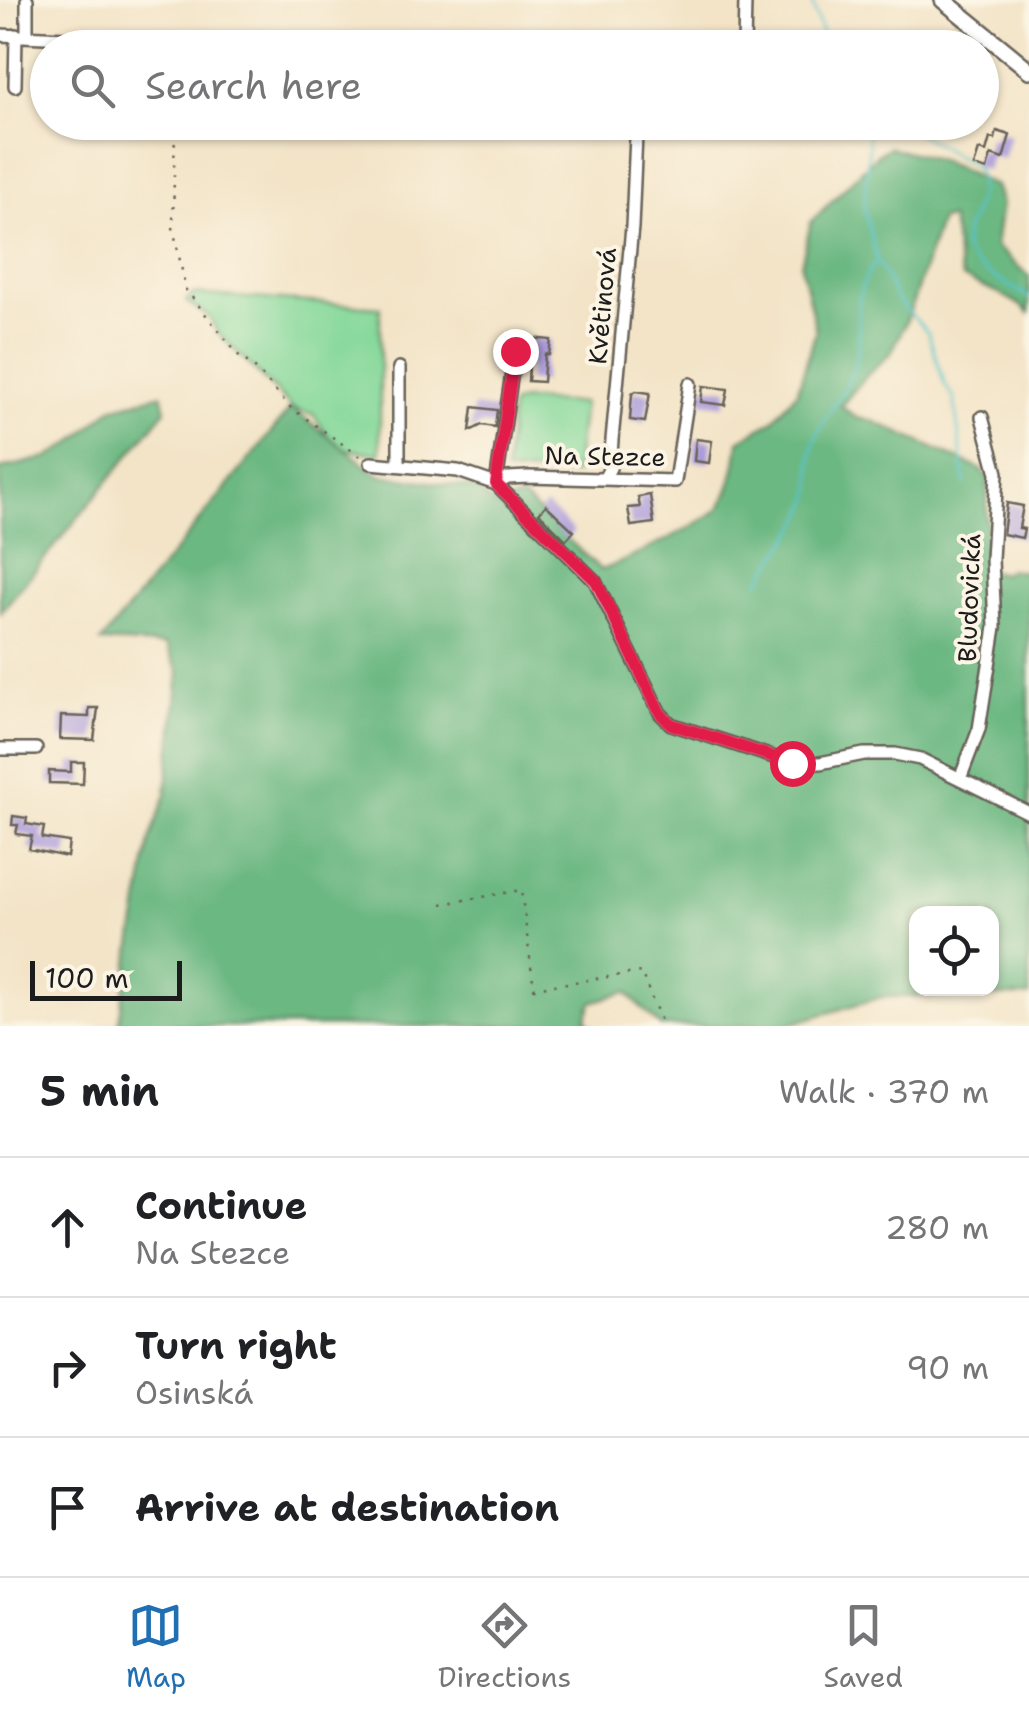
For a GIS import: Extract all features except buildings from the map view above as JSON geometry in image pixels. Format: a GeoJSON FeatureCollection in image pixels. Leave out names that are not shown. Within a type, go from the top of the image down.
{"type":"FeatureCollection","features":[{"type":"Feature","properties":{"kind":"main road"},"geometry":{"type":"LineString","coordinates":[[943,0],[980,30]]}},
{"type":"Feature","properties":{"kind":"main road"},"geometry":{"type":"LineString","coordinates":[[999,46],[1029,70]]}},
{"type":"Feature","properties":{"kind":"street"},"geometry":{"type":"LineString","coordinates":[[14,86],[27,0]]}},
{"type":"Feature","properties":{"kind":"street"},"geometry":{"type":"LineString","coordinates":[[744,30],[745,0]]}},
{"type":"Feature","properties":{"kind":"street"},"geometry":{"type":"LineString","coordinates":[[0,35],[30,35]]}},
{"type":"Feature","properties":{"kind":"street","name":"Květinová"},"geometry":{"type":"LineString","coordinates":[[604,479],[610,468],[632,227],[636,140]]}},
{"type":"Feature","properties":{"kind":"street"},"geometry":{"type":"LineString","coordinates":[[496,484],[515,351]]}},
{"type":"Feature","properties":{"kind":"street"},"geometry":{"type":"LineString","coordinates":[[398,368],[398,464]]}},
{"type":"Feature","properties":{"kind":"street","name":"Na Stezce"},"geometry":{"type":"LineString","coordinates":[[496,484],[516,477],[677,480],[690,384]]}},
{"type":"Feature","properties":{"kind":"street","name":"Bludovická"},"geometry":{"type":"LineString","coordinates":[[960,780],[979,729],[995,627],[992,560],[997,473],[982,416]]}},
{"type":"Feature","properties":{"kind":"street","name":"Na Stezce"},"geometry":{"type":"LineString","coordinates":[[370,463],[458,471],[496,484],[596,581],[660,713],[671,724],[792,763],[820,763],[864,754],[920,759],[1029,813]]}},
{"type":"Feature","properties":{"kind":"street"},"geometry":{"type":"LineString","coordinates":[[0,750],[36,749]]}},
{"type":"Feature","properties":{"kind":"path"},"geometry":{"type":"LineString","coordinates":[[175,140],[173,227],[186,290],[240,358],[254,367],[292,408],[370,463]]}},
{"type":"Feature","properties":{"kind":"path"},"geometry":{"type":"LineString","coordinates":[[442,904],[521,890],[534,988],[641,972],[663,1026]]}},
{"type":"Feature","properties":{"kind":"green space"},"geometry":{"type":"Polygon","coordinates":[[[889,147],[940,160],[995,186],[1001,204],[995,246],[1029,276],[1029,313],[962,277],[950,218],[940,220],[907,320],[891,353],[841,406],[857,418],[873,421],[980,469],[988,477],[985,570],[1029,573],[1029,996],[882,997],[783,1026],[660,1026],[626,992],[592,1002],[586,1019],[590,1026],[118,1026],[150,840],[166,794],[179,673],[166,645],[101,642],[291,408],[379,475],[475,488],[495,506],[522,497],[601,570],[644,551],[719,508],[731,485],[739,441],[772,421],[797,392],[816,331],[801,265],[811,222],[889,147]]]}},
{"type":"Feature","properties":{"kind":"green space"},"geometry":{"type":"Polygon","coordinates":[[[193,294],[380,307],[380,454],[342,449],[313,414],[293,409],[217,332],[210,318],[186,301],[193,294]]]}},
{"type":"Feature","properties":{"kind":"green space"},"geometry":{"type":"Polygon","coordinates":[[[162,394],[166,410],[0,613],[0,469],[49,457],[72,443],[112,408],[162,394]]]}},
{"type":"Feature","properties":{"kind":"green space"},"geometry":{"type":"Polygon","coordinates":[[[524,400],[583,403],[575,474],[505,472],[511,408],[524,400]]]}},
{"type":"Feature","properties":{"kind":"waterway"},"geometry":{"type":"LineString","coordinates":[[811,0],[821,30]]}},
{"type":"Feature","properties":{"kind":"waterway"},"geometry":{"type":"LineString","coordinates":[[869,140],[864,207],[877,260],[896,298],[928,333],[945,385],[954,398],[965,483]]}},
{"type":"Feature","properties":{"kind":"waterway"},"geometry":{"type":"LineString","coordinates":[[929,140],[975,167],[980,180],[977,204],[964,238],[969,257],[1029,297]]}},
{"type":"Feature","properties":{"kind":"waterway"},"geometry":{"type":"LineString","coordinates":[[759,582],[809,502],[813,448],[820,428],[853,371],[861,288],[877,260]]}},
{"type":"Feature","properties":{"kind":"route"},"geometry":{"type":"LineString","coordinates":[[515,351],[496,484],[596,581],[660,713],[671,724],[792,763]]}}]}
